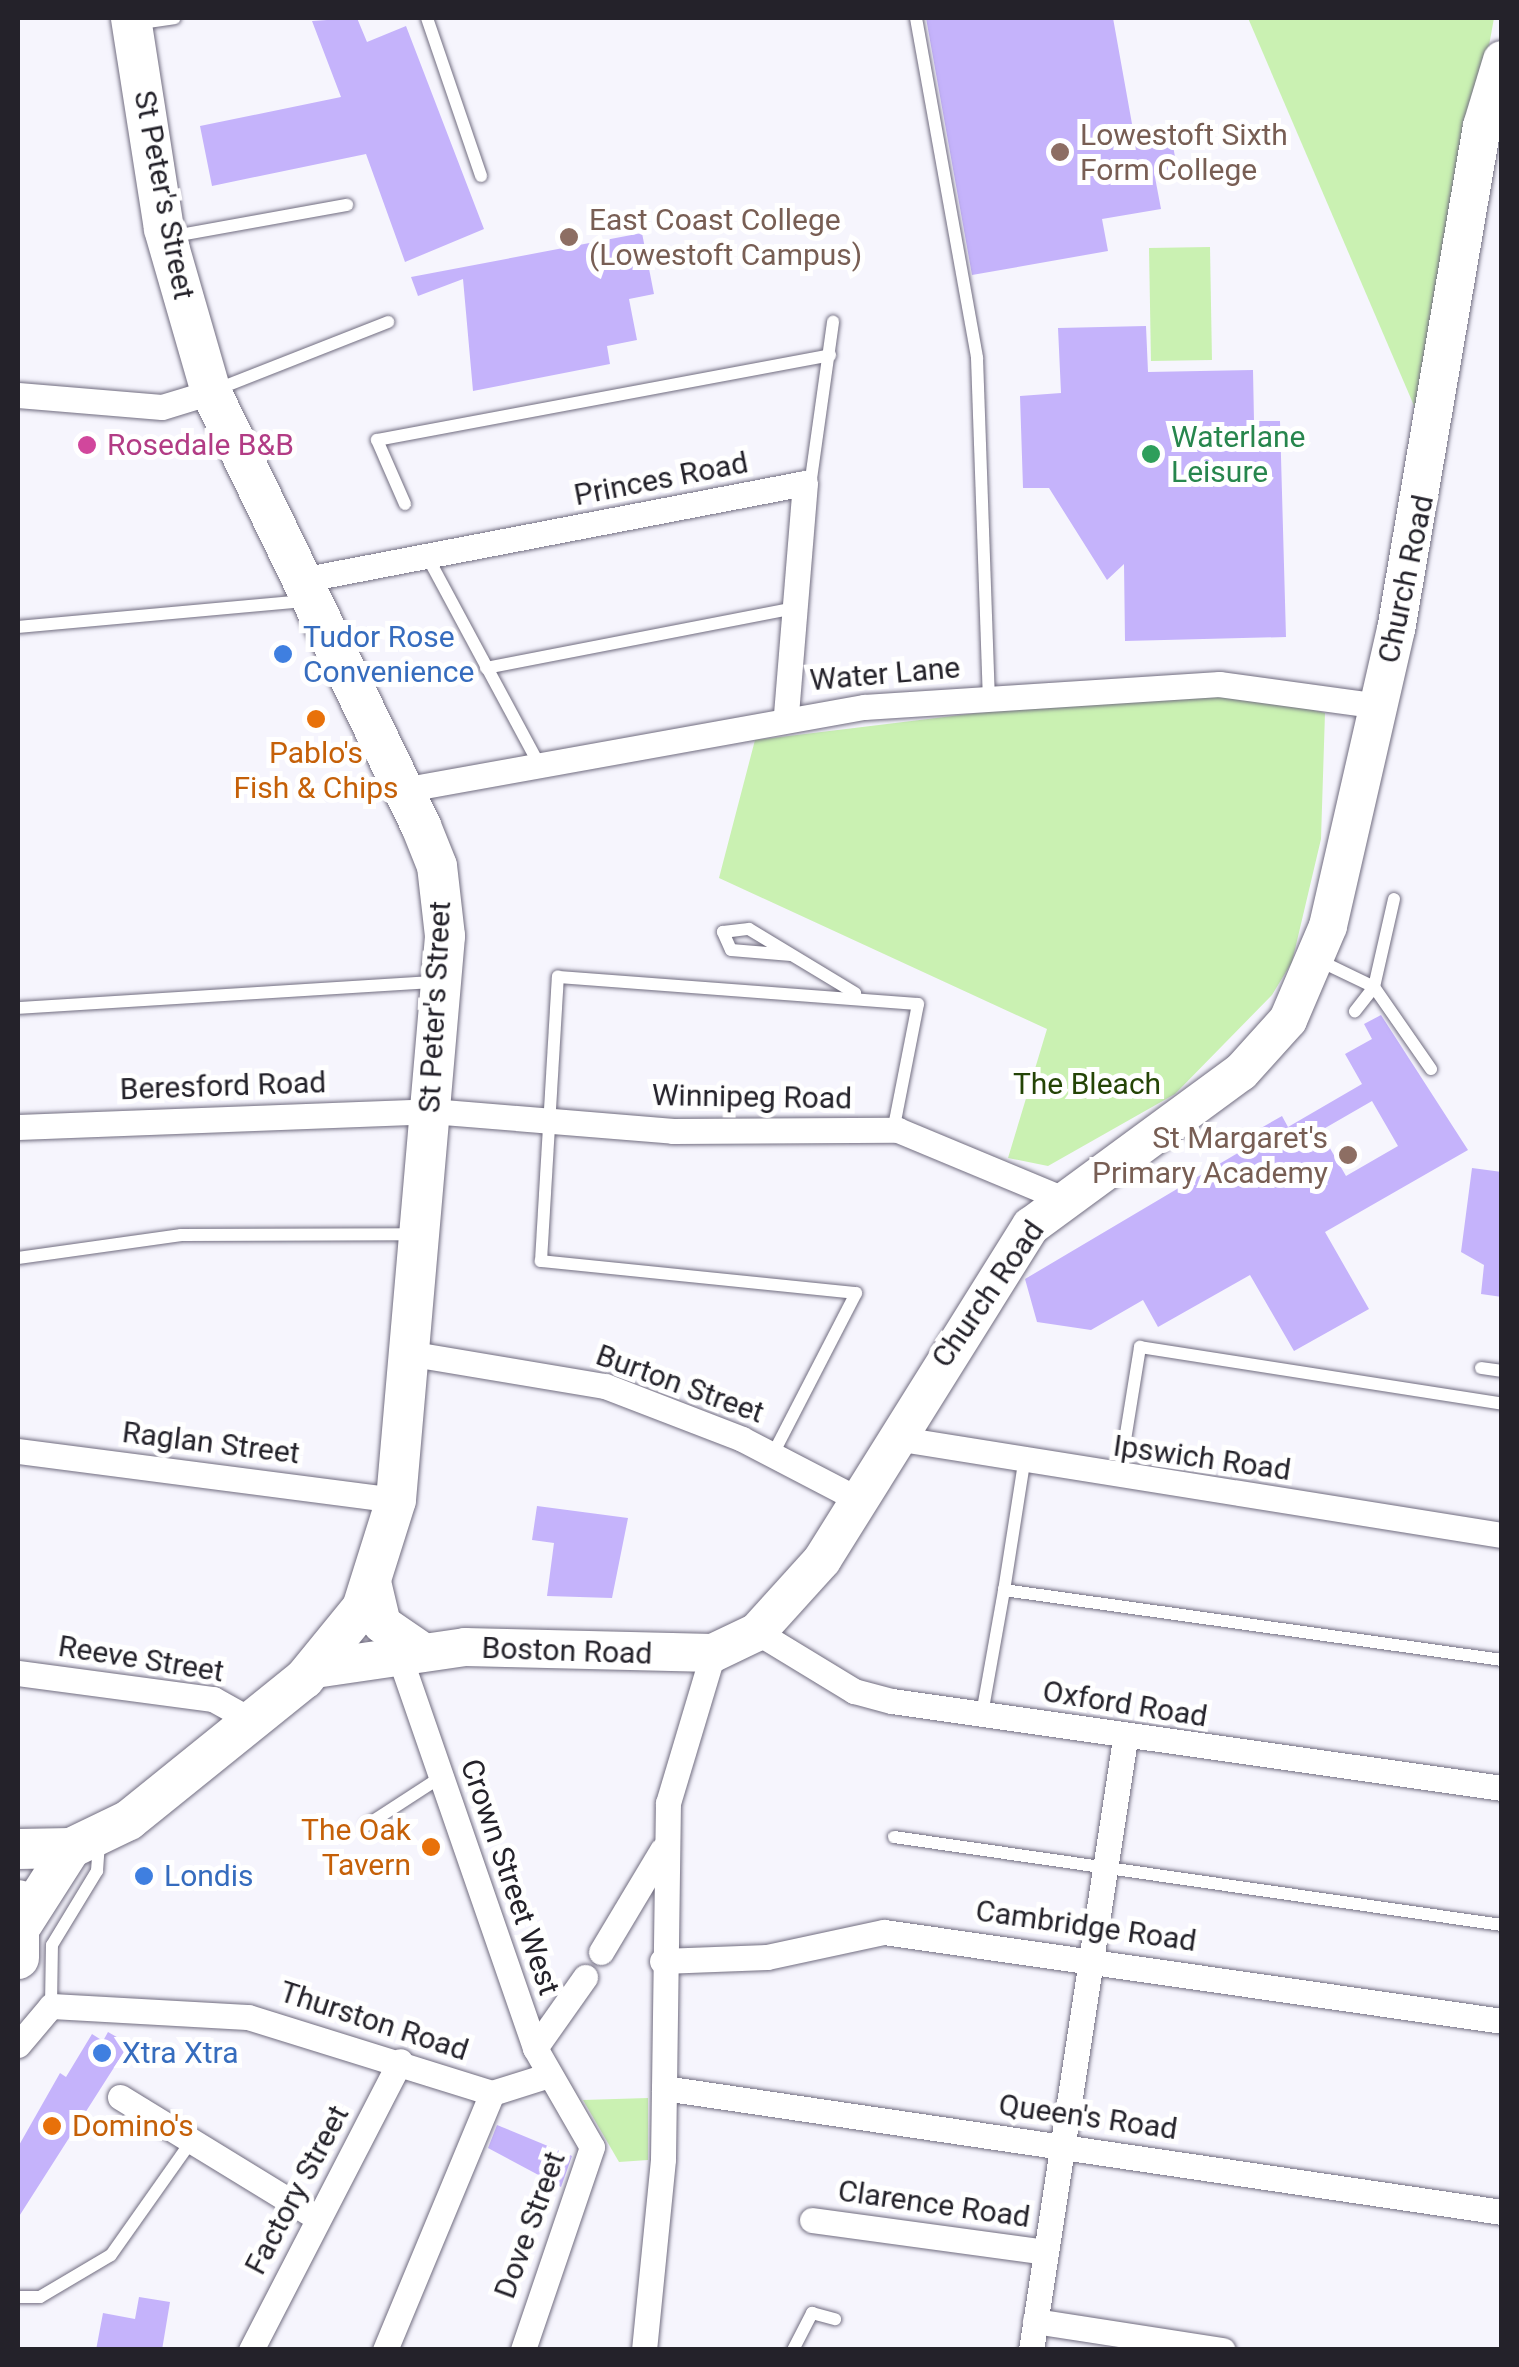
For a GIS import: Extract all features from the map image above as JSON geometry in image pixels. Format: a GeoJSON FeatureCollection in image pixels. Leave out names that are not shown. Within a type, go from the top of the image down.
{"type":"FeatureCollection","features":[{"type":"Feature","properties":{"kind":"main road","name":"St Peter's Street"},"geometry":{"type":"LineString","coordinates":[[19,1927],[85,1843],[316,1668],[372,1582],[396,1500],[441,982],[437,866],[301,591],[211,392],[166,238],[132,21]]}},
{"type":"Feature","properties":{"kind":"main road","name":"Church Road"},"geometry":{"type":"LineString","coordinates":[[714,1653],[757,1632],[822,1560],[1000,1268],[1059,1197],[1241,1072],[1288,1020],[1318,960],[1379,706],[1432,459],[1442,352],[1499,68]]}},
{"type":"Feature","properties":{"kind":"main road"},"geometry":{"type":"LineString","coordinates":[[372,1582],[382,1624],[409,1650]]}},
{"type":"Feature","properties":{"kind":"main road","name":"Boston Road"},"geometry":{"type":"LineString","coordinates":[[316,1668],[409,1650],[714,1653]]}},
{"type":"Feature","properties":{"kind":"main road"},"geometry":{"type":"LineString","coordinates":[[18,1850],[85,1843]]}},
{"type":"Feature","properties":{"kind":"street"},"geometry":{"type":"LineString","coordinates":[[18,395],[162,406],[211,392]]}},
{"type":"Feature","properties":{"kind":"street"},"geometry":{"type":"LineString","coordinates":[[786,716],[810,486]]}},
{"type":"Feature","properties":{"kind":"street","name":"Princes Road"},"geometry":{"type":"LineString","coordinates":[[301,591],[428,558],[810,486]]}},
{"type":"Feature","properties":{"kind":"street","name":"Water Lane"},"geometry":{"type":"LineString","coordinates":[[402,790],[786,716],[989,698],[1219,684],[1379,706]]}},
{"type":"Feature","properties":{"kind":"street","name":"Winnipeg Road"},"geometry":{"type":"LineString","coordinates":[[431,1111],[549,1120],[893,1131],[1059,1197]]}},
{"type":"Feature","properties":{"kind":"street","name":"Beresford Road"},"geometry":{"type":"LineString","coordinates":[[18,1127],[431,1111]]}},
{"type":"Feature","properties":{"kind":"street","name":"Burton Street"},"geometry":{"type":"LineString","coordinates":[[408,1353],[605,1386],[773,1454],[859,1500]]}},
{"type":"Feature","properties":{"kind":"street","name":"Ipswich Road"},"geometry":{"type":"LineString","coordinates":[[895,1438],[1119,1479],[1502,1535]]}},
{"type":"Feature","properties":{"kind":"street","name":"Raglan Street"},"geometry":{"type":"LineString","coordinates":[[18,1451],[396,1500]]}},
{"type":"Feature","properties":{"kind":"street","name":"Oxford Road"},"geometry":{"type":"LineString","coordinates":[[757,1632],[854,1691],[1126,1739],[1502,1788]]}},
{"type":"Feature","properties":{"kind":"street","name":"Crown Street West"},"geometry":{"type":"LineString","coordinates":[[409,1650],[441,1776],[535,2048],[546,2076],[580,2125]]}},
{"type":"Feature","properties":{"kind":"street"},"geometry":{"type":"LineString","coordinates":[[644,2350],[664,2088],[664,1846],[673,1778],[714,1653]]}},
{"type":"Feature","properties":{"kind":"street","name":"Reeve Street"},"geometry":{"type":"LineString","coordinates":[[18,1673],[213,1699],[249,1720]]}},
{"type":"Feature","properties":{"kind":"street"},"geometry":{"type":"LineString","coordinates":[[1031,2350],[1126,1739]]}},
{"type":"Feature","properties":{"kind":"street"},"geometry":{"type":"LineString","coordinates":[[601,1952],[664,1846]]}},
{"type":"Feature","properties":{"kind":"street","name":"Cambridge Road"},"geometry":{"type":"LineString","coordinates":[[662,1961],[767,1958],[884,1932],[1093,1955],[1502,2021]]}},
{"type":"Feature","properties":{"kind":"street"},"geometry":{"type":"LineString","coordinates":[[535,2048],[585,1977]]}},
{"type":"Feature","properties":{"kind":"street"},"geometry":{"type":"LineString","coordinates":[[18,2046],[51,2006]]}},
{"type":"Feature","properties":{"kind":"street","name":"Thurston Road"},"geometry":{"type":"LineString","coordinates":[[51,2006],[286,2022],[492,2093],[546,2076]]}},
{"type":"Feature","properties":{"kind":"street","name":"Factory Street"},"geometry":{"type":"LineString","coordinates":[[250,2350],[400,2060]]}},
{"type":"Feature","properties":{"kind":"street","name":"Queen's Road"},"geometry":{"type":"LineString","coordinates":[[664,2088],[1502,2212]]}},
{"type":"Feature","properties":{"kind":"street"},"geometry":{"type":"LineString","coordinates":[[385,2350],[492,2093]]}},
{"type":"Feature","properties":{"kind":"street"},"geometry":{"type":"LineString","coordinates":[[120,2097],[188,2146],[316,2217]]}},
{"type":"Feature","properties":{"kind":"street","name":"Dove Street"},"geometry":{"type":"LineString","coordinates":[[523,2350],[591,2160],[580,2125]]}},
{"type":"Feature","properties":{"kind":"street","name":"Clarence Road"},"geometry":{"type":"LineString","coordinates":[[812,2220],[1046,2252]]}},
{"type":"Feature","properties":{"kind":"street"},"geometry":{"type":"LineString","coordinates":[[1035,2321],[1223,2350]]}},
{"type":"Feature","properties":{"kind":"lane"},"geometry":{"type":"LineString","coordinates":[[132,21],[176,18]]}},
{"type":"Feature","properties":{"kind":"lane"},"geometry":{"type":"LineString","coordinates":[[426,18],[480,176]]}},
{"type":"Feature","properties":{"kind":"lane"},"geometry":{"type":"LineString","coordinates":[[916,18],[977,358],[989,698]]}},
{"type":"Feature","properties":{"kind":"lane"},"geometry":{"type":"LineString","coordinates":[[166,238],[347,205]]}},
{"type":"Feature","properties":{"kind":"lane"},"geometry":{"type":"LineString","coordinates":[[211,392],[388,322]]}},
{"type":"Feature","properties":{"kind":"lane"},"geometry":{"type":"LineString","coordinates":[[810,486],[833,322]]}},
{"type":"Feature","properties":{"kind":"lane"},"geometry":{"type":"LineString","coordinates":[[405,504],[377,440],[830,355]]}},
{"type":"Feature","properties":{"kind":"lane"},"geometry":{"type":"LineString","coordinates":[[428,558],[538,762]]}},
{"type":"Feature","properties":{"kind":"lane"},"geometry":{"type":"LineString","coordinates":[[18,627],[301,591]]}},
{"type":"Feature","properties":{"kind":"lane"},"geometry":{"type":"LineString","coordinates":[[486,668],[798,607]]}},
{"type":"Feature","properties":{"kind":"lane"},"geometry":{"type":"LineString","coordinates":[[1354,1011],[1374,987],[1394,898]]}},
{"type":"Feature","properties":{"kind":"lane"},"geometry":{"type":"LineString","coordinates":[[792,955],[732,950],[723,932],[741,926],[792,955],[857,994]]}},
{"type":"Feature","properties":{"kind":"lane"},"geometry":{"type":"LineString","coordinates":[[1318,960],[1374,987],[1431,1069]]}},
{"type":"Feature","properties":{"kind":"lane"},"geometry":{"type":"LineString","coordinates":[[773,1454],[856,1293],[762,1277],[546,1266],[549,1120],[562,974],[857,994],[921,1006],[893,1131]]}},
{"type":"Feature","properties":{"kind":"lane"},"geometry":{"type":"LineString","coordinates":[[18,1008],[441,982]]}},
{"type":"Feature","properties":{"kind":"lane"},"geometry":{"type":"LineString","coordinates":[[18,1258],[181,1235],[417,1234]]}},
{"type":"Feature","properties":{"kind":"lane"},"geometry":{"type":"LineString","coordinates":[[1119,1479],[1140,1348],[1502,1404]]}},
{"type":"Feature","properties":{"kind":"lane"},"geometry":{"type":"LineString","coordinates":[[1481,1368],[1502,1371]]}},
{"type":"Feature","properties":{"kind":"lane"},"geometry":{"type":"LineString","coordinates":[[982,1714],[1024,1463]]}},
{"type":"Feature","properties":{"kind":"lane"},"geometry":{"type":"LineString","coordinates":[[1004,1590],[1502,1660]]}},
{"type":"Feature","properties":{"kind":"lane"},"geometry":{"type":"LineString","coordinates":[[367,1825],[441,1776]]}},
{"type":"Feature","properties":{"kind":"lane"},"geometry":{"type":"LineString","coordinates":[[894,1837],[1502,1925]]}},
{"type":"Feature","properties":{"kind":"lane"},"geometry":{"type":"LineString","coordinates":[[51,2006],[49,1955],[97,1871],[85,1843]]}},
{"type":"Feature","properties":{"kind":"lane"},"geometry":{"type":"LineString","coordinates":[[18,2297],[40,2297],[112,2255],[188,2146]]}},
{"type":"Feature","properties":{"kind":"lane"},"geometry":{"type":"LineString","coordinates":[[794,2350],[812,2314],[834,2319]]}},
{"type":"Feature","properties":{"kind":"green space"},"geometry":{"type":"Polygon","coordinates":[[[1248,18],[1494,18],[1421,422],[1248,18]]]}},
{"type":"Feature","properties":{"kind":"green space"},"geometry":{"type":"Polygon","coordinates":[[[1210,247],[1212,360],[1151,361],[1149,248],[1210,247]]]}},
{"type":"Feature","properties":{"kind":"green space","name":"The Bleach"},"geometry":{"type":"Polygon","coordinates":[[[1250,694],[1325,713],[1321,839],[1292,962],[1272,995],[1175,1094],[1048,1166],[1008,1158],[1047,1029],[719,878],[755,740],[1051,704],[1250,694]]]}},
{"type":"Feature","properties":{"kind":"green space"},"geometry":{"type":"Polygon","coordinates":[[[648,2098],[648,2160],[619,2162],[583,2100],[648,2098]]]}},
{"type":"Feature","properties":{"kind":"building"},"geometry":{"type":"Polygon","coordinates":[[[357,18],[367,42],[406,26],[484,229],[405,262],[366,154],[212,186],[200,126],[341,97],[312,21],[357,18]]]}},
{"type":"Feature","properties":{"kind":"building","name":"Lowestoft Sixth Form College"},"geometry":{"type":"Polygon","coordinates":[[[926,18],[1113,18],[1134,135],[1170,129],[1177,168],[1154,172],[1161,209],[1102,219],[1108,251],[972,275],[926,18]]]}},
{"type":"Feature","properties":{"kind":"building"},"geometry":{"type":"Polygon","coordinates":[[[642,233],[654,294],[629,299],[637,340],[607,346],[610,364],[473,391],[463,279],[418,296],[411,277],[642,233]]]}},
{"type":"Feature","properties":{"kind":"building","name":"Waterlane Leisure"},"geometry":{"type":"Polygon","coordinates":[[[1146,326],[1148,372],[1253,370],[1254,421],[1280,421],[1286,637],[1125,641],[1124,564],[1107,580],[1049,488],[1023,488],[1020,396],[1061,393],[1058,328],[1146,326]]]}},
{"type":"Feature","properties":{"kind":"building"},"geometry":{"type":"Polygon","coordinates":[[[1381,1015],[1468,1150],[1325,1232],[1369,1309],[1294,1351],[1250,1275],[1158,1327],[1143,1300],[1091,1330],[1037,1322],[1025,1279],[1253,1144],[1247,1136],[1282,1116],[1288,1127],[1362,1084],[1345,1054],[1372,1039],[1364,1024],[1381,1015]],[[1372,1101],[1320,1131],[1346,1176],[1398,1146],[1372,1101]]]}},
{"type":"Feature","properties":{"kind":"building"},"geometry":{"type":"Polygon","coordinates":[[[1472,1168],[1502,1172],[1502,1297],[1481,1294],[1484,1265],[1461,1252],[1472,1168]]]}},
{"type":"Feature","properties":{"kind":"building"},"geometry":{"type":"Polygon","coordinates":[[[537,1506],[628,1518],[612,1598],[547,1596],[554,1543],[532,1540],[537,1506]]]}},
{"type":"Feature","properties":{"kind":"building"},"geometry":{"type":"Polygon","coordinates":[[[108,2032],[129,2044],[18,2218],[18,2147],[60,2073],[66,2077],[92,2034],[103,2041],[108,2032]]]}},
{"type":"Feature","properties":{"kind":"building"},"geometry":{"type":"Polygon","coordinates":[[[497,2125],[572,2156],[561,2187],[488,2148],[497,2125]]]}},
{"type":"Feature","properties":{"kind":"building"},"geometry":{"type":"Polygon","coordinates":[[[139,2297],[170,2302],[162,2350],[96,2350],[103,2313],[135,2319],[139,2297]]]}},
{"type":"Feature","properties":{"kind":"place","name":"Lowestoft Sixth Form College"},"geometry":{"type":"Point","coordinates":[1060,152]}},
{"type":"Feature","properties":{"kind":"place","name":"East Coast College (Lowestoft Campus)"},"geometry":{"type":"Point","coordinates":[569,237]}},
{"type":"Feature","properties":{"kind":"place","name":"Rosedale B&B"},"geometry":{"type":"Point","coordinates":[87,445]}},
{"type":"Feature","properties":{"kind":"place","name":"Waterlane Leisure"},"geometry":{"type":"Point","coordinates":[1151,454]}},
{"type":"Feature","properties":{"kind":"place","name":"Tudor Rose Convenience"},"geometry":{"type":"Point","coordinates":[283,654]}},
{"type":"Feature","properties":{"kind":"place","name":"Pablo's Fish & Chips"},"geometry":{"type":"Point","coordinates":[316,719]}},
{"type":"Feature","properties":{"kind":"place","name":"St Margaret's Primary Academy"},"geometry":{"type":"Point","coordinates":[1348,1155]}},
{"type":"Feature","properties":{"kind":"place","name":"The Oak Tavern"},"geometry":{"type":"Point","coordinates":[431,1847]}},
{"type":"Feature","properties":{"kind":"place","name":"Londis"},"geometry":{"type":"Point","coordinates":[144,1876]}},
{"type":"Feature","properties":{"kind":"place","name":"Xtra Xtra"},"geometry":{"type":"Point","coordinates":[102,2053]}},
{"type":"Feature","properties":{"kind":"place","name":"Domino's"},"geometry":{"type":"Point","coordinates":[52,2126]}}]}
